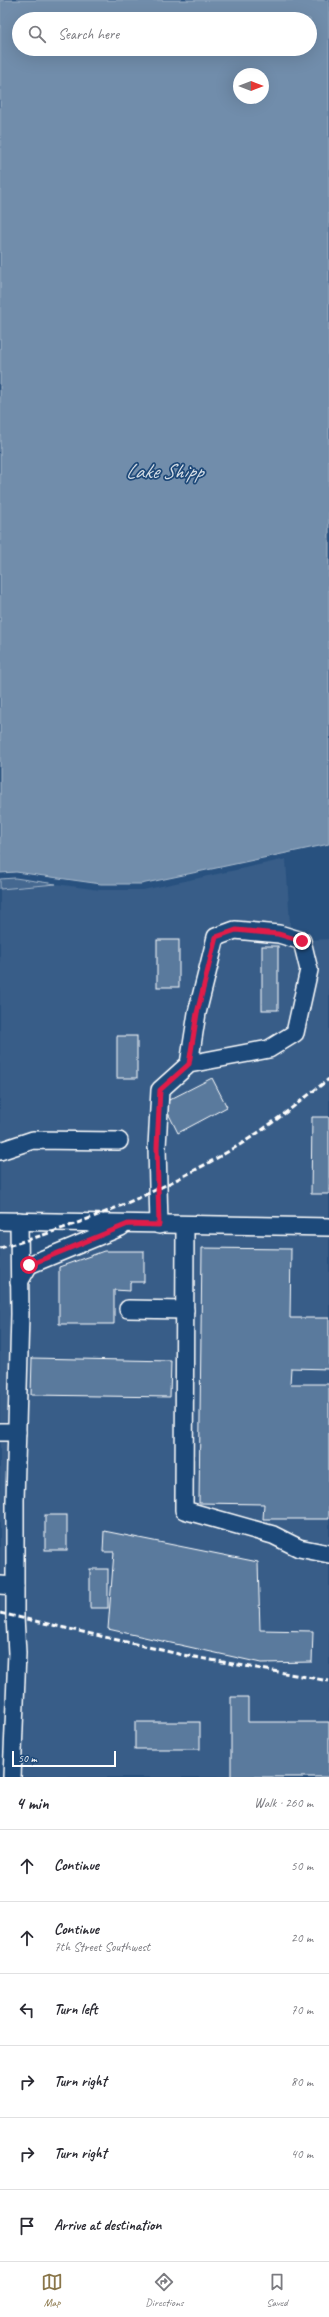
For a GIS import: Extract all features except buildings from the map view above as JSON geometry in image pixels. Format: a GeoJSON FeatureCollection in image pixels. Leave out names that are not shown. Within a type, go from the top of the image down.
{"type":"FeatureCollection","features":[{"type":"Feature","properties":{"kind":"street"},"geometry":{"type":"LineString","coordinates":[[159,1225],[157,1142],[160,1090],[189,1064],[269,1049],[295,1032],[309,970],[302,941],[278,934],[236,930],[216,937],[197,1013],[189,1064]]}},
{"type":"Feature","properties":{"kind":"street"},"geometry":{"type":"LineString","coordinates":[[0,1154],[0,1151],[33,1140],[119,1141]]}},
{"type":"Feature","properties":{"kind":"street"},"geometry":{"type":"LineString","coordinates":[[0,1221],[185,1226],[329,1227]]}},
{"type":"Feature","properties":{"kind":"street"},"geometry":{"type":"LineString","coordinates":[[12,1777],[17,1653],[7,1586],[8,1432],[19,1282],[19,1222]]}},
{"type":"Feature","properties":{"kind":"street"},"geometry":{"type":"LineString","coordinates":[[19,1282],[29,1265],[128,1224]]}},
{"type":"Feature","properties":{"kind":"street"},"geometry":{"type":"LineString","coordinates":[[185,1226],[184,1510],[273,1535],[299,1548],[329,1554]]}},
{"type":"Feature","properties":{"kind":"street"},"geometry":{"type":"LineString","coordinates":[[128,1309],[185,1310]]}},
{"type":"Feature","properties":{"kind":"shaded area"},"geometry":{"type":"Polygon","coordinates":[[[286,859],[291,941],[329,939],[329,1220],[0,1214],[0,889],[56,884],[100,890],[143,890],[286,859]]]}},
{"type":"Feature","properties":{"kind":"shaded area"},"geometry":{"type":"Polygon","coordinates":[[[15,878],[56,884],[0,889],[0,879],[15,878]]]}},
{"type":"Feature","properties":{"kind":"shaded area"},"geometry":{"type":"Polygon","coordinates":[[[0,1228],[11,1228],[11,1281],[8,1285],[11,1287],[12,1314],[9,1653],[6,1721],[6,1612],[0,1610],[0,1228]]]}},
{"type":"Feature","properties":{"kind":"shaded area"},"geometry":{"type":"Polygon","coordinates":[[[129,1231],[329,1234],[329,1777],[20,1777],[25,1653],[23,1617],[23,1500],[27,1284],[35,1270],[129,1231]]]}},
{"type":"Feature","properties":{"kind":"water","name":"Lake Shipp"},"geometry":{"type":"Polygon","coordinates":[[[0,0],[329,0],[329,844],[141,884],[101,884],[16,872],[0,873],[0,0]]]}},
{"type":"Feature","properties":{"kind":"railway"},"geometry":{"type":"LineString","coordinates":[[0,1248],[92,1218],[180,1178],[236,1147],[284,1114],[329,1079]]}},
{"type":"Feature","properties":{"kind":"railway"},"geometry":{"type":"LineString","coordinates":[[0,1613],[183,1655],[329,1681]]}},
{"type":"Feature","properties":{"kind":"route"},"geometry":{"type":"LineString","coordinates":[[29,1265],[45,1257],[128,1224],[159,1225],[157,1147],[160,1090],[189,1064],[197,1013],[216,937],[236,930],[278,934],[302,941]]}}]}
